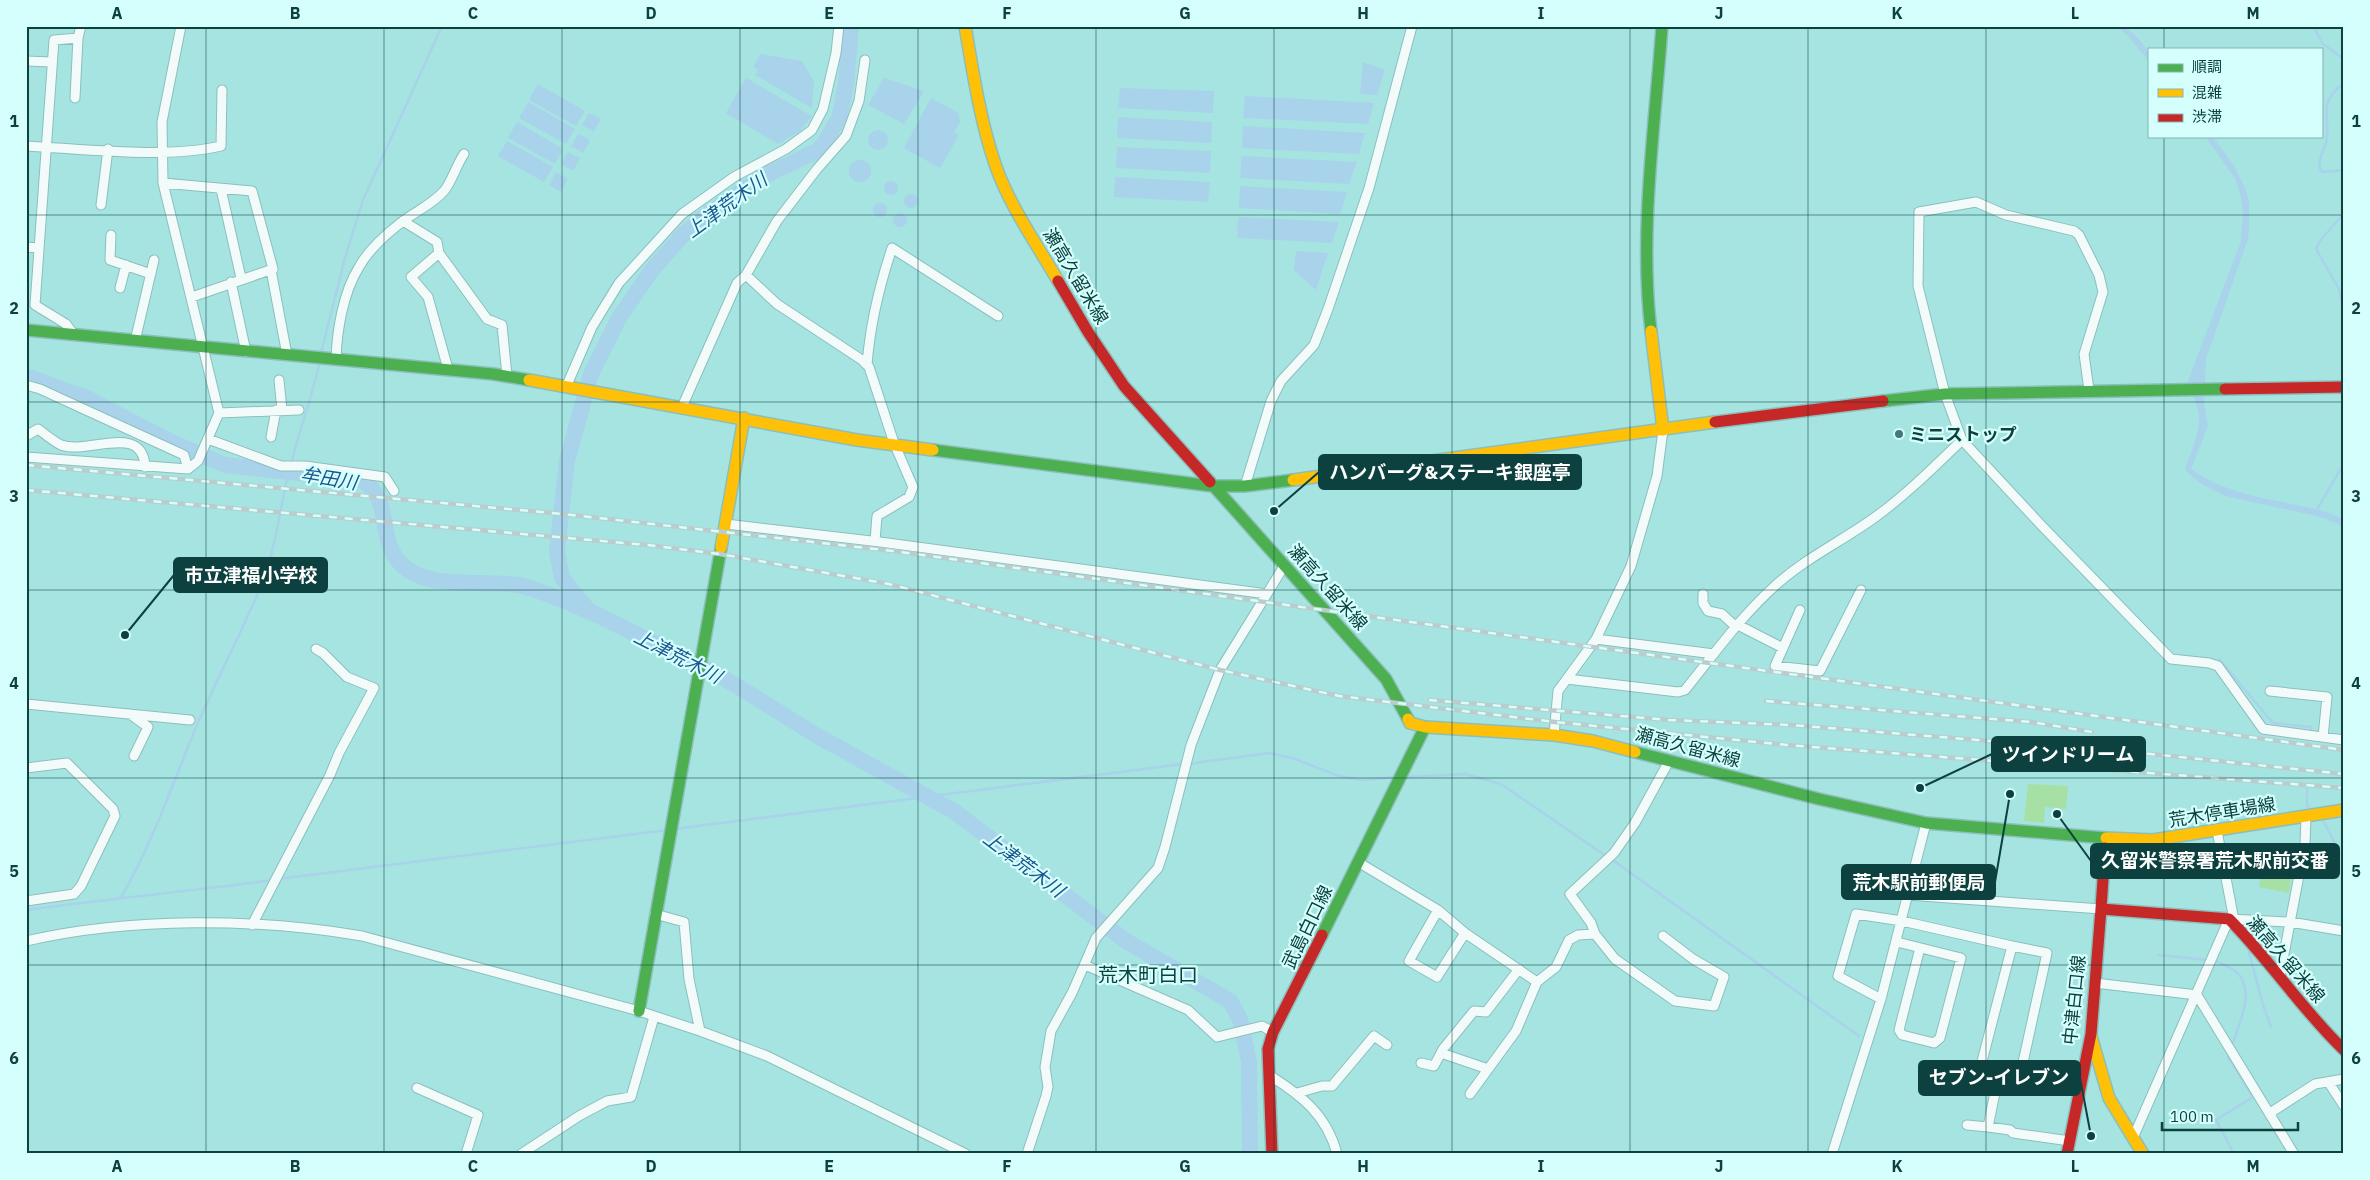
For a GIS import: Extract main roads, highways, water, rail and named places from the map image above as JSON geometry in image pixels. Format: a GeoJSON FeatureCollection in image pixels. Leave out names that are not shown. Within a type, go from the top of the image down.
{"type":"FeatureCollection","features":[{"type":"Feature","properties":{"kind":"water"},"geometry":{"type":"Polygon","coordinates":[[[2116,26],[2131,31],[2135,35],[2148,51],[2148,60],[2126,34],[2116,26]]]}},
{"type":"Feature","properties":{"kind":"water"},"geometry":{"type":"Polygon","coordinates":[[[760,54],[802,61],[814,82],[812,108],[755,75],[758,70],[753,67],[760,54]]]}},
{"type":"Feature","properties":{"kind":"water"},"geometry":{"type":"Polygon","coordinates":[[[1363,62],[1385,70],[1377,95],[1360,94],[1363,62]]]}},
{"type":"Feature","properties":{"kind":"water"},"geometry":{"type":"Polygon","coordinates":[[[746,78],[812,116],[800,131],[778,144],[726,113],[746,78]]]}},
{"type":"Feature","properties":{"kind":"water"},"geometry":{"type":"Polygon","coordinates":[[[884,78],[924,91],[904,124],[868,105],[884,78]]]}},
{"type":"Feature","properties":{"kind":"water"},"geometry":{"type":"Polygon","coordinates":[[[538,84],[585,111],[576,126],[529,100],[538,84]]]}},
{"type":"Feature","properties":{"kind":"water"},"geometry":{"type":"Polygon","coordinates":[[[1120,88],[1214,91],[1213,113],[1118,108],[1120,88]]]}},
{"type":"Feature","properties":{"kind":"water"},"geometry":{"type":"Polygon","coordinates":[[[1245,96],[1374,103],[1368,124],[1243,118],[1245,96]]]}},
{"type":"Feature","properties":{"kind":"water"},"geometry":{"type":"Polygon","coordinates":[[[931,98],[958,113],[960,122],[954,132],[959,135],[940,168],[904,148],[931,98]]]}},
{"type":"Feature","properties":{"kind":"water"},"geometry":{"type":"Polygon","coordinates":[[[528,102],[575,129],[566,144],[519,118],[528,102]]]}},
{"type":"Feature","properties":{"kind":"water"},"geometry":{"type":"Polygon","coordinates":[[[589,113],[601,119],[594,132],[582,125],[589,113]]]}},
{"type":"Feature","properties":{"kind":"water"},"geometry":{"type":"Polygon","coordinates":[[[1118,117],[1212,122],[1211,143],[1117,138],[1118,117]]]}},
{"type":"Feature","properties":{"kind":"water"},"geometry":{"type":"Polygon","coordinates":[[[517,122],[563,149],[555,164],[508,138],[517,122]]]}},
{"type":"Feature","properties":{"kind":"water"},"geometry":{"type":"Polygon","coordinates":[[[1243,126],[1365,133],[1359,154],[1242,148],[1243,126]]]}},
{"type":"Feature","properties":{"kind":"water"},"geometry":{"type":"Polygon","coordinates":[[[878,130],[885,133],[888,140],[885,147],[878,150],[871,147],[868,140],[871,133],[878,130]]]}},
{"type":"Feature","properties":{"kind":"water"},"geometry":{"type":"Polygon","coordinates":[[[578,134],[590,140],[583,153],[571,146],[578,134]]]}},
{"type":"Feature","properties":{"kind":"water"},"geometry":{"type":"Polygon","coordinates":[[[2206,138],[2214,138],[2233,164],[2245,188],[2249,201],[2249,228],[2248,239],[2206,359],[2204,403],[2208,426],[2191,469],[2223,487],[2330,513],[2344,520],[2344,529],[2338,524],[2321,517],[2225,496],[2201,484],[2185,470],[2199,426],[2198,412],[2188,381],[2241,241],[2243,214],[2240,193],[2235,178],[2206,138]]]}},
{"type":"Feature","properties":{"kind":"water"},"geometry":{"type":"Polygon","coordinates":[[[507,141],[553,167],[544,182],[498,156],[507,141]]]}},
{"type":"Feature","properties":{"kind":"water"},"geometry":{"type":"Polygon","coordinates":[[[1117,147],[1211,151],[1210,173],[1116,168],[1117,147]]]}},
{"type":"Feature","properties":{"kind":"water"},"geometry":{"type":"Polygon","coordinates":[[[568,152],[580,158],[573,171],[561,164],[568,152]]]}},
{"type":"Feature","properties":{"kind":"water"},"geometry":{"type":"Polygon","coordinates":[[[1242,156],[1357,162],[1349,184],[1240,178],[1242,156]]]}},
{"type":"Feature","properties":{"kind":"water"},"geometry":{"type":"Polygon","coordinates":[[[860,160],[868,163],[871,171],[868,179],[860,182],[852,179],[849,171],[852,163],[860,160]]]}},
{"type":"Feature","properties":{"kind":"water"},"geometry":{"type":"Polygon","coordinates":[[[556,172],[568,179],[561,192],[549,185],[556,172]]]}},
{"type":"Feature","properties":{"kind":"water"},"geometry":{"type":"Polygon","coordinates":[[[1115,177],[1210,182],[1208,202],[1114,197],[1115,177]]]}},
{"type":"Feature","properties":{"kind":"water"},"geometry":{"type":"Polygon","coordinates":[[[888,181],[894,181],[898,188],[894,195],[888,195],[884,191],[884,185],[888,181]]]}},
{"type":"Feature","properties":{"kind":"water"},"geometry":{"type":"Polygon","coordinates":[[[1240,186],[1347,192],[1340,214],[1239,208],[1240,186]]]}},
{"type":"Feature","properties":{"kind":"water"},"geometry":{"type":"Polygon","coordinates":[[[908,194],[914,194],[918,201],[914,208],[908,208],[904,204],[904,198],[908,194]]]}},
{"type":"Feature","properties":{"kind":"water"},"geometry":{"type":"Polygon","coordinates":[[[877,203],[883,203],[887,210],[883,217],[877,217],[873,213],[873,207],[877,203]]]}},
{"type":"Feature","properties":{"kind":"water"},"geometry":{"type":"Polygon","coordinates":[[[897,213],[903,213],[907,220],[903,227],[897,227],[893,223],[893,217],[897,213]]]}},
{"type":"Feature","properties":{"kind":"water"},"geometry":{"type":"Polygon","coordinates":[[[1238,217],[1339,222],[1332,243],[1237,238],[1238,217]]]}},
{"type":"Feature","properties":{"kind":"water"},"geometry":{"type":"Polygon","coordinates":[[[1296,251],[1328,253],[1316,290],[1294,270],[1296,251]]]}},
{"type":"Feature","properties":{"kind":"waterway"},"geometry":{"type":"LineString","coordinates":[[321,353],[345,258],[363,200],[442,26]]}},
{"type":"Feature","properties":{"kind":"waterway","name":"上津荒木川"},"geometry":{"type":"LineString","coordinates":[[851,26],[846,85],[839,118],[824,144],[817,151],[762,177],[708,214],[683,235],[651,271],[619,318],[591,374],[567,461],[557,551],[562,578],[589,611],[719,675],[814,734],[955,812],[1126,941],[1230,1001],[1240,1019],[1249,1062],[1250,1154]]}},
{"type":"Feature","properties":{"kind":"waterway"},"geometry":{"type":"LineString","coordinates":[[2313,26],[2323,44],[2344,59]]}},
{"type":"Feature","properties":{"kind":"waterway"},"geometry":{"type":"LineString","coordinates":[[2344,83],[2335,91],[2327,105],[2326,143],[2320,159],[2320,169],[2323,172],[2344,170]]}},
{"type":"Feature","properties":{"kind":"waterway"},"geometry":{"type":"LineString","coordinates":[[2344,213],[2320,241],[2316,249],[2339,289],[2344,313]]}},
{"type":"Feature","properties":{"kind":"waterway"},"geometry":{"type":"LineString","coordinates":[[121,897],[160,818],[201,717],[264,578],[273,550],[287,478],[320,361]]}},
{"type":"Feature","properties":{"kind":"waterway","name":"牟田川"},"geometry":{"type":"LineString","coordinates":[[26,376],[87,398],[169,441],[225,465],[362,480],[372,488],[378,498],[393,554],[401,564],[412,572],[425,578],[440,581],[517,585],[543,592],[589,611]]}},
{"type":"Feature","properties":{"kind":"waterway"},"geometry":{"type":"LineString","coordinates":[[2340,391],[2344,402]]}},
{"type":"Feature","properties":{"kind":"waterway"},"geometry":{"type":"LineString","coordinates":[[2316,511],[2344,463]]}},
{"type":"Feature","properties":{"kind":"waterway"},"geometry":{"type":"LineString","coordinates":[[2219,659],[2273,723],[2311,727],[2311,733]]}},
{"type":"Feature","properties":{"kind":"waterway"},"geometry":{"type":"LineString","coordinates":[[1188,764],[1269,753],[1292,758],[1339,776],[1361,780],[1398,777]]}},
{"type":"Feature","properties":{"kind":"waterway","name":"上津荒木川"},"geometry":{"type":"LineString","coordinates":[[675,829],[1183,764]]}},
{"type":"Feature","properties":{"kind":"waterway"},"geometry":{"type":"LineString","coordinates":[[1406,777],[1465,774],[1501,784],[1606,856]]}},
{"type":"Feature","properties":{"kind":"waterway"},"geometry":{"type":"LineString","coordinates":[[2307,788],[2307,806],[2310,809]]}},
{"type":"Feature","properties":{"kind":"waterway"},"geometry":{"type":"LineString","coordinates":[[2324,822],[2344,861]]}},
{"type":"Feature","properties":{"kind":"waterway"},"geometry":{"type":"LineString","coordinates":[[278,879],[667,830]]}},
{"type":"Feature","properties":{"kind":"waterway"},"geometry":{"type":"LineString","coordinates":[[1611,859],[1859,1036]]}},
{"type":"Feature","properties":{"kind":"waterway"},"geometry":{"type":"LineString","coordinates":[[26,910],[273,880]]}},
{"type":"Feature","properties":{"kind":"waterway"},"geometry":{"type":"LineString","coordinates":[[2249,952],[2271,1027]]}},
{"type":"Feature","properties":{"kind":"waterway"},"geometry":{"type":"LineString","coordinates":[[2159,955],[2207,960]]}},
{"type":"Feature","properties":{"kind":"waterway"},"geometry":{"type":"LineString","coordinates":[[2216,961],[2234,970],[2241,977],[2245,986],[2245,1006],[2232,1045]]}},
{"type":"Feature","properties":{"kind":"waterway"},"geometry":{"type":"LineString","coordinates":[[2228,1057],[2253,1097],[2216,1120],[2234,1154]]}},
{"type":"Feature","properties":{"kind":"railway"},"geometry":{"type":"LineString","coordinates":[[26,465],[563,514],[893,551],[2344,750]]}},
{"type":"Feature","properties":{"kind":"railway"},"geometry":{"type":"LineString","coordinates":[[26,490],[647,545],[720,554],[889,584],[1220,670],[1339,696],[1555,722],[1787,745],[2344,788]]}},
{"type":"Feature","properties":{"kind":"railway"},"geometry":{"type":"LineString","coordinates":[[1429,700],[1669,720],[1791,725],[2151,754],[2344,774]]}},
{"type":"Feature","properties":{"kind":"railway"},"geometry":{"type":"LineString","coordinates":[[1766,701],[2031,722],[2092,732]]}},
{"type":"Feature","properties":{"kind":"place","name":"ミニストップ"},"geometry":{"type":"Point","coordinates":[1899,434]}},
{"type":"Feature","properties":{"kind":"place","name":"ハンバーグ&ステーキ銀座亭"},"geometry":{"type":"Point","coordinates":[1274,511]}},
{"type":"Feature","properties":{"kind":"place","name":"市立津福小学校"},"geometry":{"type":"Point","coordinates":[125,635]}},
{"type":"Feature","properties":{"kind":"place","name":"ツインドリーム"},"geometry":{"type":"Point","coordinates":[1920,788]}},
{"type":"Feature","properties":{"kind":"place","name":"荒木駅前郵便局"},"geometry":{"type":"Point","coordinates":[2010,794]}},
{"type":"Feature","properties":{"kind":"place","name":"久留米警察署荒木駅前交番"},"geometry":{"type":"Point","coordinates":[2057,814]}},
{"type":"Feature","properties":{"kind":"place","name":"セブン-イレブン"},"geometry":{"type":"Point","coordinates":[2091,1136]}},
{"type":"Feature","properties":{"kind":"district","name":"荒木町白口"},"geometry":{"type":"Point","coordinates":[1148,974]}}]}
